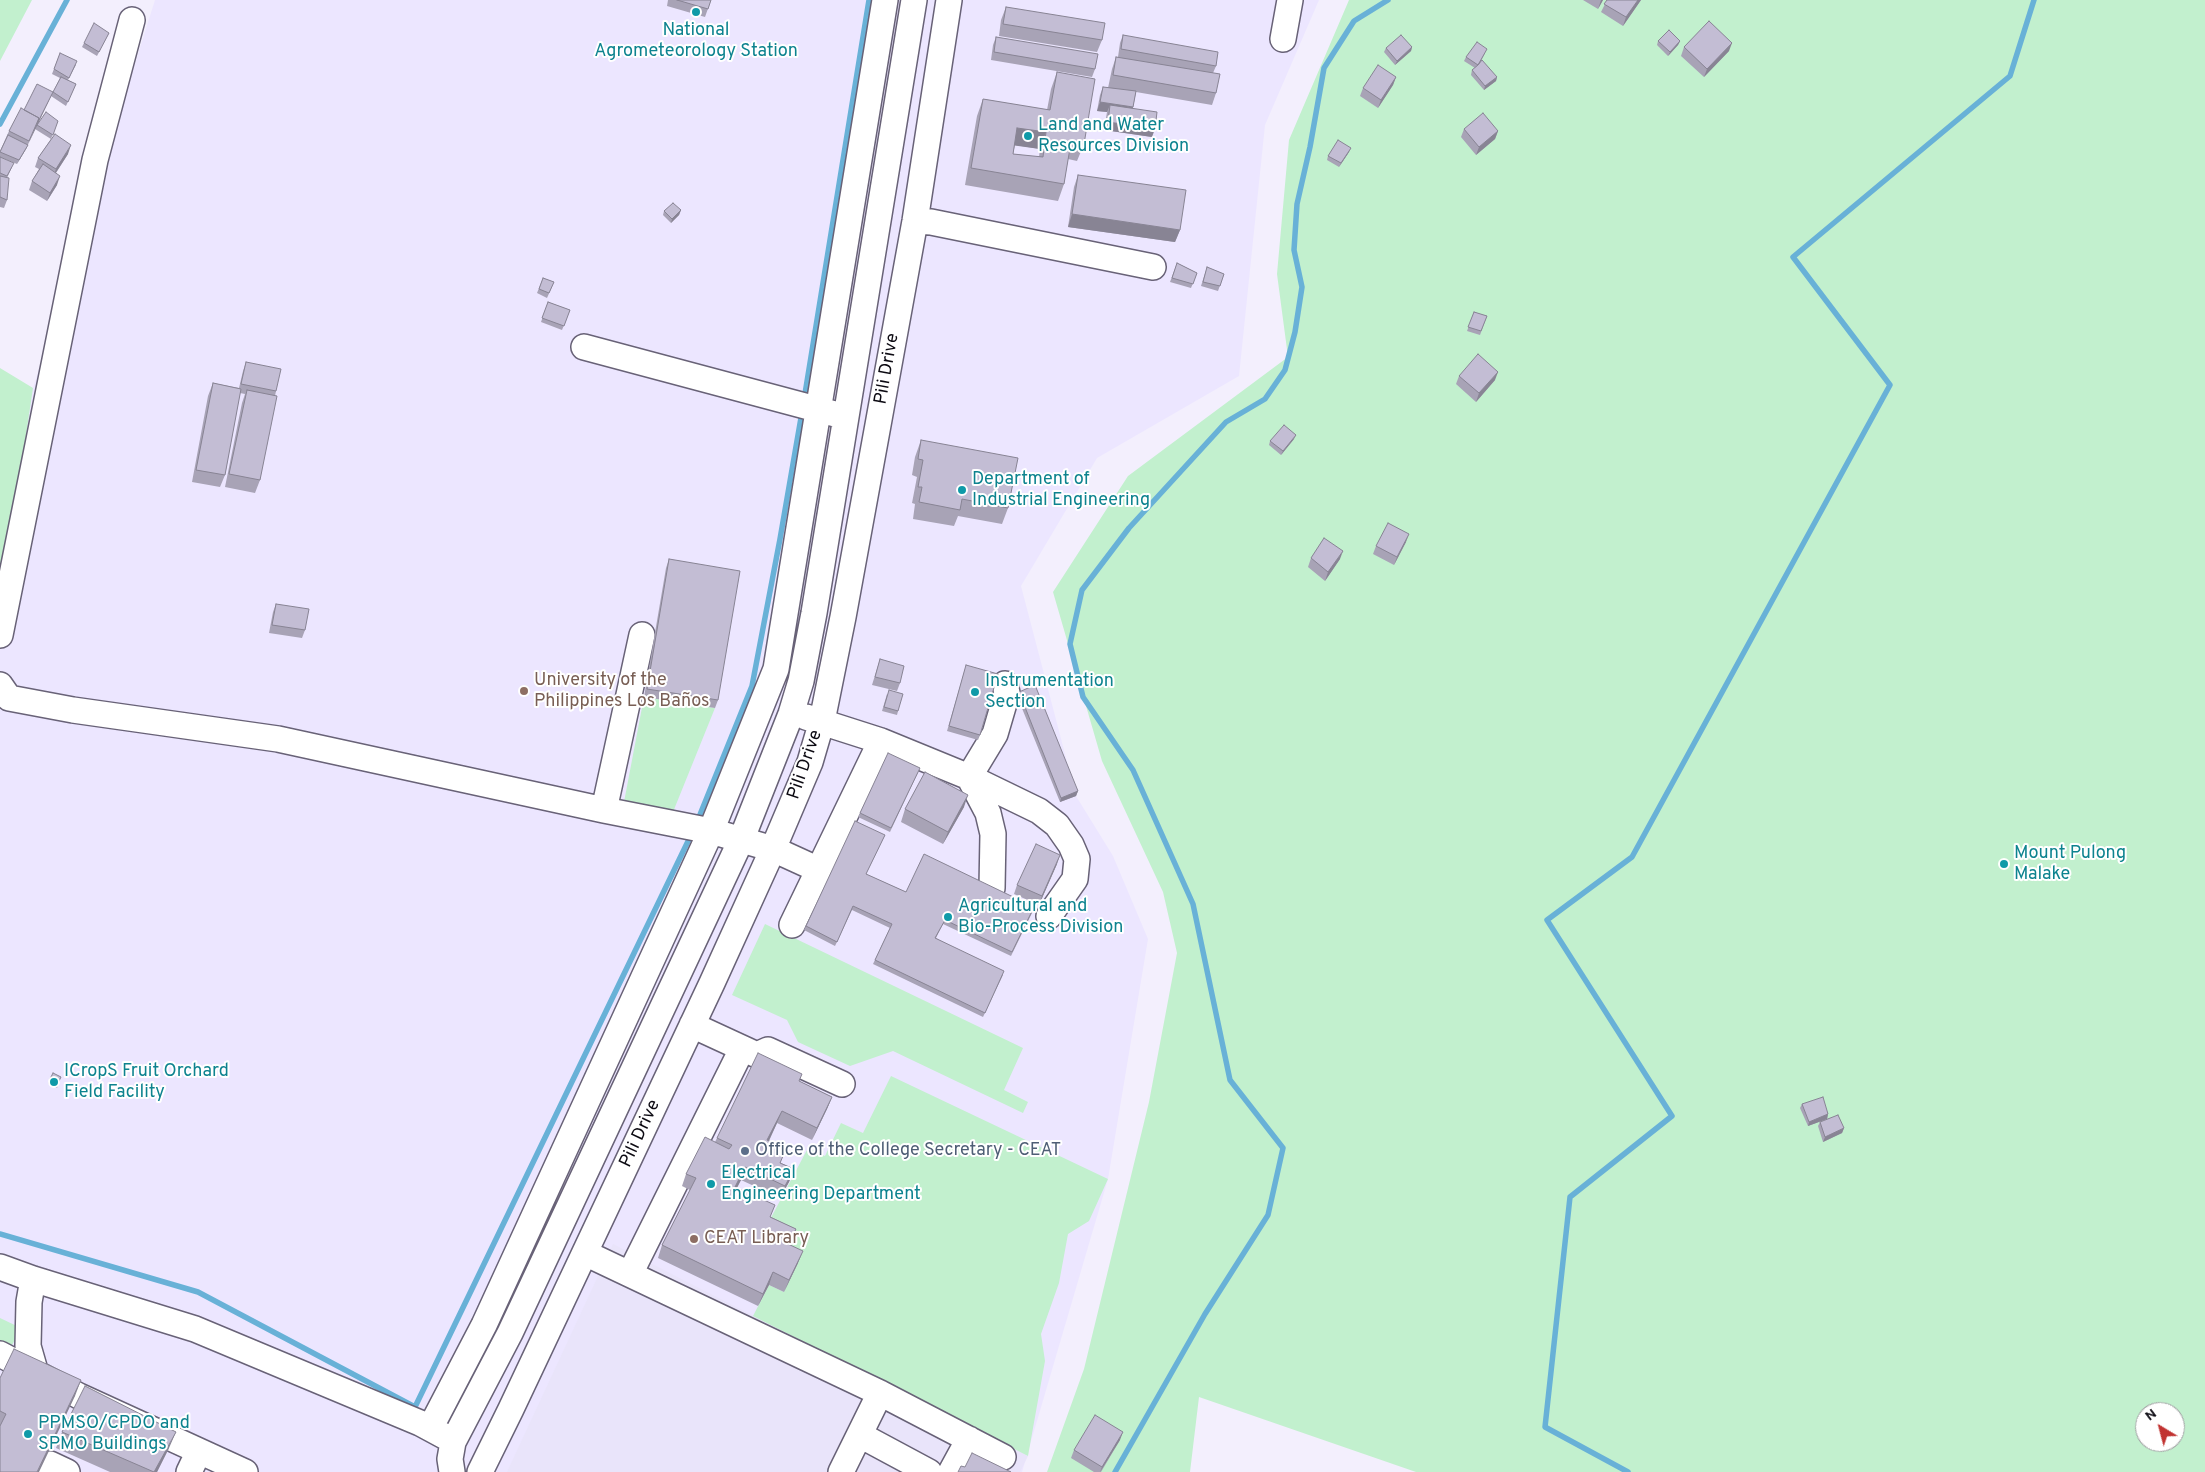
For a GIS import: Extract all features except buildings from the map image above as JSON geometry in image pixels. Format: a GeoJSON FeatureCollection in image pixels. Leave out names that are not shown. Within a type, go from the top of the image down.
{"type":"FeatureCollection","features":[{"type":"Feature","properties":{"kind":"street"},"geometry":{"type":"LineString","coordinates":[[452,1472],[450,1458],[436,1419],[484,1326],[711,831],[776,669],[796,548],[806,407],[885,0]]}},
{"type":"Feature","properties":{"kind":"street"},"geometry":{"type":"LineString","coordinates":[[443,1435],[510,1333],[742,838],[791,714],[801,681],[824,554],[914,0]]}},
{"type":"Feature","properties":{"kind":"street","name":"Pili Drive"},"geometry":{"type":"LineString","coordinates":[[482,1467],[585,1253],[774,849],[810,762],[822,721],[878,425],[915,221],[949,0]]}},
{"type":"Feature","properties":{"kind":"street"},"geometry":{"type":"LineString","coordinates":[[1283,39],[1290,0]]}},
{"type":"Feature","properties":{"kind":"street"},"geometry":{"type":"LineString","coordinates":[[0,635],[95,160],[132,20]]}},
{"type":"Feature","properties":{"kind":"street"},"geometry":{"type":"LineString","coordinates":[[915,221],[931,222],[1153,267]]}},
{"type":"Feature","properties":{"kind":"street"},"geometry":{"type":"LineString","coordinates":[[584,347],[878,425]]}},
{"type":"Feature","properties":{"kind":"street"},"geometry":{"type":"LineString","coordinates":[[796,548],[824,554]]}},
{"type":"Feature","properties":{"kind":"street"},"geometry":{"type":"LineString","coordinates":[[604,810],[642,635]]}},
{"type":"Feature","properties":{"kind":"street"},"geometry":{"type":"LineString","coordinates":[[969,778],[995,734],[1007,693],[1006,684]]}},
{"type":"Feature","properties":{"kind":"street"},"geometry":{"type":"LineString","coordinates":[[0,685],[9,698],[73,710],[278,739],[604,810],[682,824],[742,838],[774,849],[819,870]]}},
{"type":"Feature","properties":{"kind":"street"},"geometry":{"type":"LineString","coordinates":[[762,707],[822,721],[881,742],[969,778],[1039,811],[1057,825],[1072,845],[1077,860],[1075,879],[1049,916]]}},
{"type":"Feature","properties":{"kind":"street"},"geometry":{"type":"LineString","coordinates":[[792,925],[881,742]]}},
{"type":"Feature","properties":{"kind":"street"},"geometry":{"type":"LineString","coordinates":[[969,778],[988,813],[992,834],[992,888]]}},
{"type":"Feature","properties":{"kind":"street"},"geometry":{"type":"LineString","coordinates":[[692,1025],[757,1055],[768,1050],[842,1084]]}},
{"type":"Feature","properties":{"kind":"street"},"geometry":{"type":"LineString","coordinates":[[630,1274],[742,1049]]}},
{"type":"Feature","properties":{"kind":"street"},"geometry":{"type":"LineString","coordinates":[[585,1253],[880,1393],[1004,1457]]}},
{"type":"Feature","properties":{"kind":"street"},"geometry":{"type":"LineString","coordinates":[[0,1267],[195,1329],[443,1435],[482,1467]]}},
{"type":"Feature","properties":{"kind":"street"},"geometry":{"type":"LineString","coordinates":[[33,1279],[29,1302],[28,1346],[36,1374]]}},
{"type":"Feature","properties":{"kind":"street"},"geometry":{"type":"LineString","coordinates":[[5,1357],[194,1462],[245,1472]]}},
{"type":"Feature","properties":{"kind":"street"},"geometry":{"type":"LineString","coordinates":[[841,1472],[880,1393]]}},
{"type":"Feature","properties":{"kind":"street"},"geometry":{"type":"LineString","coordinates":[[860,1436],[929,1472]]}},
{"type":"Feature","properties":{"kind":"street"},"geometry":{"type":"LineString","coordinates":[[951,1472],[969,1439]]}},
{"type":"Feature","properties":{"kind":"street"},"geometry":{"type":"LineString","coordinates":[[46,1472],[50,1464],[67,1472]]}},
{"type":"Feature","properties":{"kind":"shaded area","name":"University of the Philippines Los Baños"},"geometry":{"type":"Polygon","coordinates":[[[155,0],[1319,0],[1265,125],[1239,376],[1097,458],[1021,586],[1076,796],[1113,856],[1148,939],[1108,1179],[1022,1472],[0,1472],[0,426],[33,388],[155,0]]]}},
{"type":"Feature","properties":{"kind":"shaded area"},"geometry":{"type":"Polygon","coordinates":[[[613,1244],[1028,1456],[1020,1472],[507,1472],[613,1244]]]}},
{"type":"Feature","properties":{"kind":"green space"},"geometry":{"type":"Polygon","coordinates":[[[0,0],[32,0],[0,61],[0,0]]]}},
{"type":"Feature","properties":{"kind":"green space"},"geometry":{"type":"Polygon","coordinates":[[[1349,0],[2205,0],[2205,1472],[1416,1472],[1199,1397],[1190,1472],[1047,1472],[1084,1369],[1149,1102],[1177,953],[1163,892],[1102,761],[1053,592],[1128,476],[1288,357],[1277,274],[1289,140],[1349,0]]]}},
{"type":"Feature","properties":{"kind":"green space"},"geometry":{"type":"Polygon","coordinates":[[[0,368],[33,388],[10,542],[0,586],[0,368]]]}},
{"type":"Feature","properties":{"kind":"green space"},"geometry":{"type":"Polygon","coordinates":[[[644,697],[715,708],[673,812],[624,802],[644,697]]]}},
{"type":"Feature","properties":{"kind":"green space"},"geometry":{"type":"Polygon","coordinates":[[[765,924],[1023,1048],[1004,1090],[1028,1102],[1023,1113],[893,1051],[850,1066],[798,1042],[787,1020],[732,995],[765,924]]]}},
{"type":"Feature","properties":{"kind":"green space"},"geometry":{"type":"Polygon","coordinates":[[[891,1076],[1108,1179],[1089,1221],[1068,1234],[1059,1283],[1041,1334],[1045,1361],[1028,1456],[753,1316],[769,1285],[784,1292],[765,1229],[808,1148],[825,1156],[841,1123],[863,1133],[891,1076]]]}},
{"type":"Feature","properties":{"kind":"green space"},"geometry":{"type":"Polygon","coordinates":[[[0,1318],[21,1328],[0,1368],[0,1318]]]}},
{"type":"Feature","properties":{"kind":"waterway"},"geometry":{"type":"LineString","coordinates":[[0,124],[67,0]]}},
{"type":"Feature","properties":{"kind":"waterway"},"geometry":{"type":"LineString","coordinates":[[804,400],[869,0]]}},
{"type":"Feature","properties":{"kind":"waterway"},"geometry":{"type":"LineString","coordinates":[[1115,1472],[1205,1314],[1268,1215],[1283,1148],[1230,1080],[1193,904],[1133,770],[1083,697],[1070,644],[1082,590],[1129,528],[1226,422],[1265,399],[1285,370],[1295,332],[1302,287],[1294,250],[1297,204],[1310,147],[1324,68],[1354,21],[1388,0]]}},
{"type":"Feature","properties":{"kind":"waterway"},"geometry":{"type":"LineString","coordinates":[[1628,1472],[1545,1427],[1570,1197],[1672,1116],[1547,920],[1632,857],[1890,385],[1793,257],[2010,76],[2034,0]]}},
{"type":"Feature","properties":{"kind":"waterway"},"geometry":{"type":"LineString","coordinates":[[697,822],[752,686],[802,412]]}},
{"type":"Feature","properties":{"kind":"waterway"},"geometry":{"type":"LineString","coordinates":[[0,1234],[198,1292],[415,1407],[692,833]]}},
{"type":"Feature","properties":{"kind":"place","name":"National Agrometeorology Station"},"geometry":{"type":"Point","coordinates":[696,12]}},
{"type":"Feature","properties":{"kind":"place","name":"Land and Water Resources Division"},"geometry":{"type":"Point","coordinates":[1028,136]}},
{"type":"Feature","properties":{"kind":"place","name":"Department of Industrial Engineering"},"geometry":{"type":"Point","coordinates":[962,490]}},
{"type":"Feature","properties":{"kind":"place","name":"University of the Philippines Los Baños"},"geometry":{"type":"Point","coordinates":[524,691]}},
{"type":"Feature","properties":{"kind":"place","name":"Instrumentation Section"},"geometry":{"type":"Point","coordinates":[975,692]}},
{"type":"Feature","properties":{"kind":"place","name":"Mount Pulong Malake"},"geometry":{"type":"Point","coordinates":[2004,864]}},
{"type":"Feature","properties":{"kind":"place","name":"Agricultural and Bio-Process Division"},"geometry":{"type":"Point","coordinates":[948,917]}},
{"type":"Feature","properties":{"kind":"place","name":"ICropS Fruit Orchard Field Facility"},"geometry":{"type":"Point","coordinates":[54,1082]}},
{"type":"Feature","properties":{"kind":"place","name":"Office of the College Secretary - CEAT"},"geometry":{"type":"Point","coordinates":[745,1151]}},
{"type":"Feature","properties":{"kind":"place","name":"Electrical Engineering Department"},"geometry":{"type":"Point","coordinates":[711,1184]}},
{"type":"Feature","properties":{"kind":"place","name":"CEAT Library"},"geometry":{"type":"Point","coordinates":[694,1239]}},
{"type":"Feature","properties":{"kind":"place","name":"PPMSO/CPDO and SPMO Buildings"},"geometry":{"type":"Point","coordinates":[28,1434]}}]}
